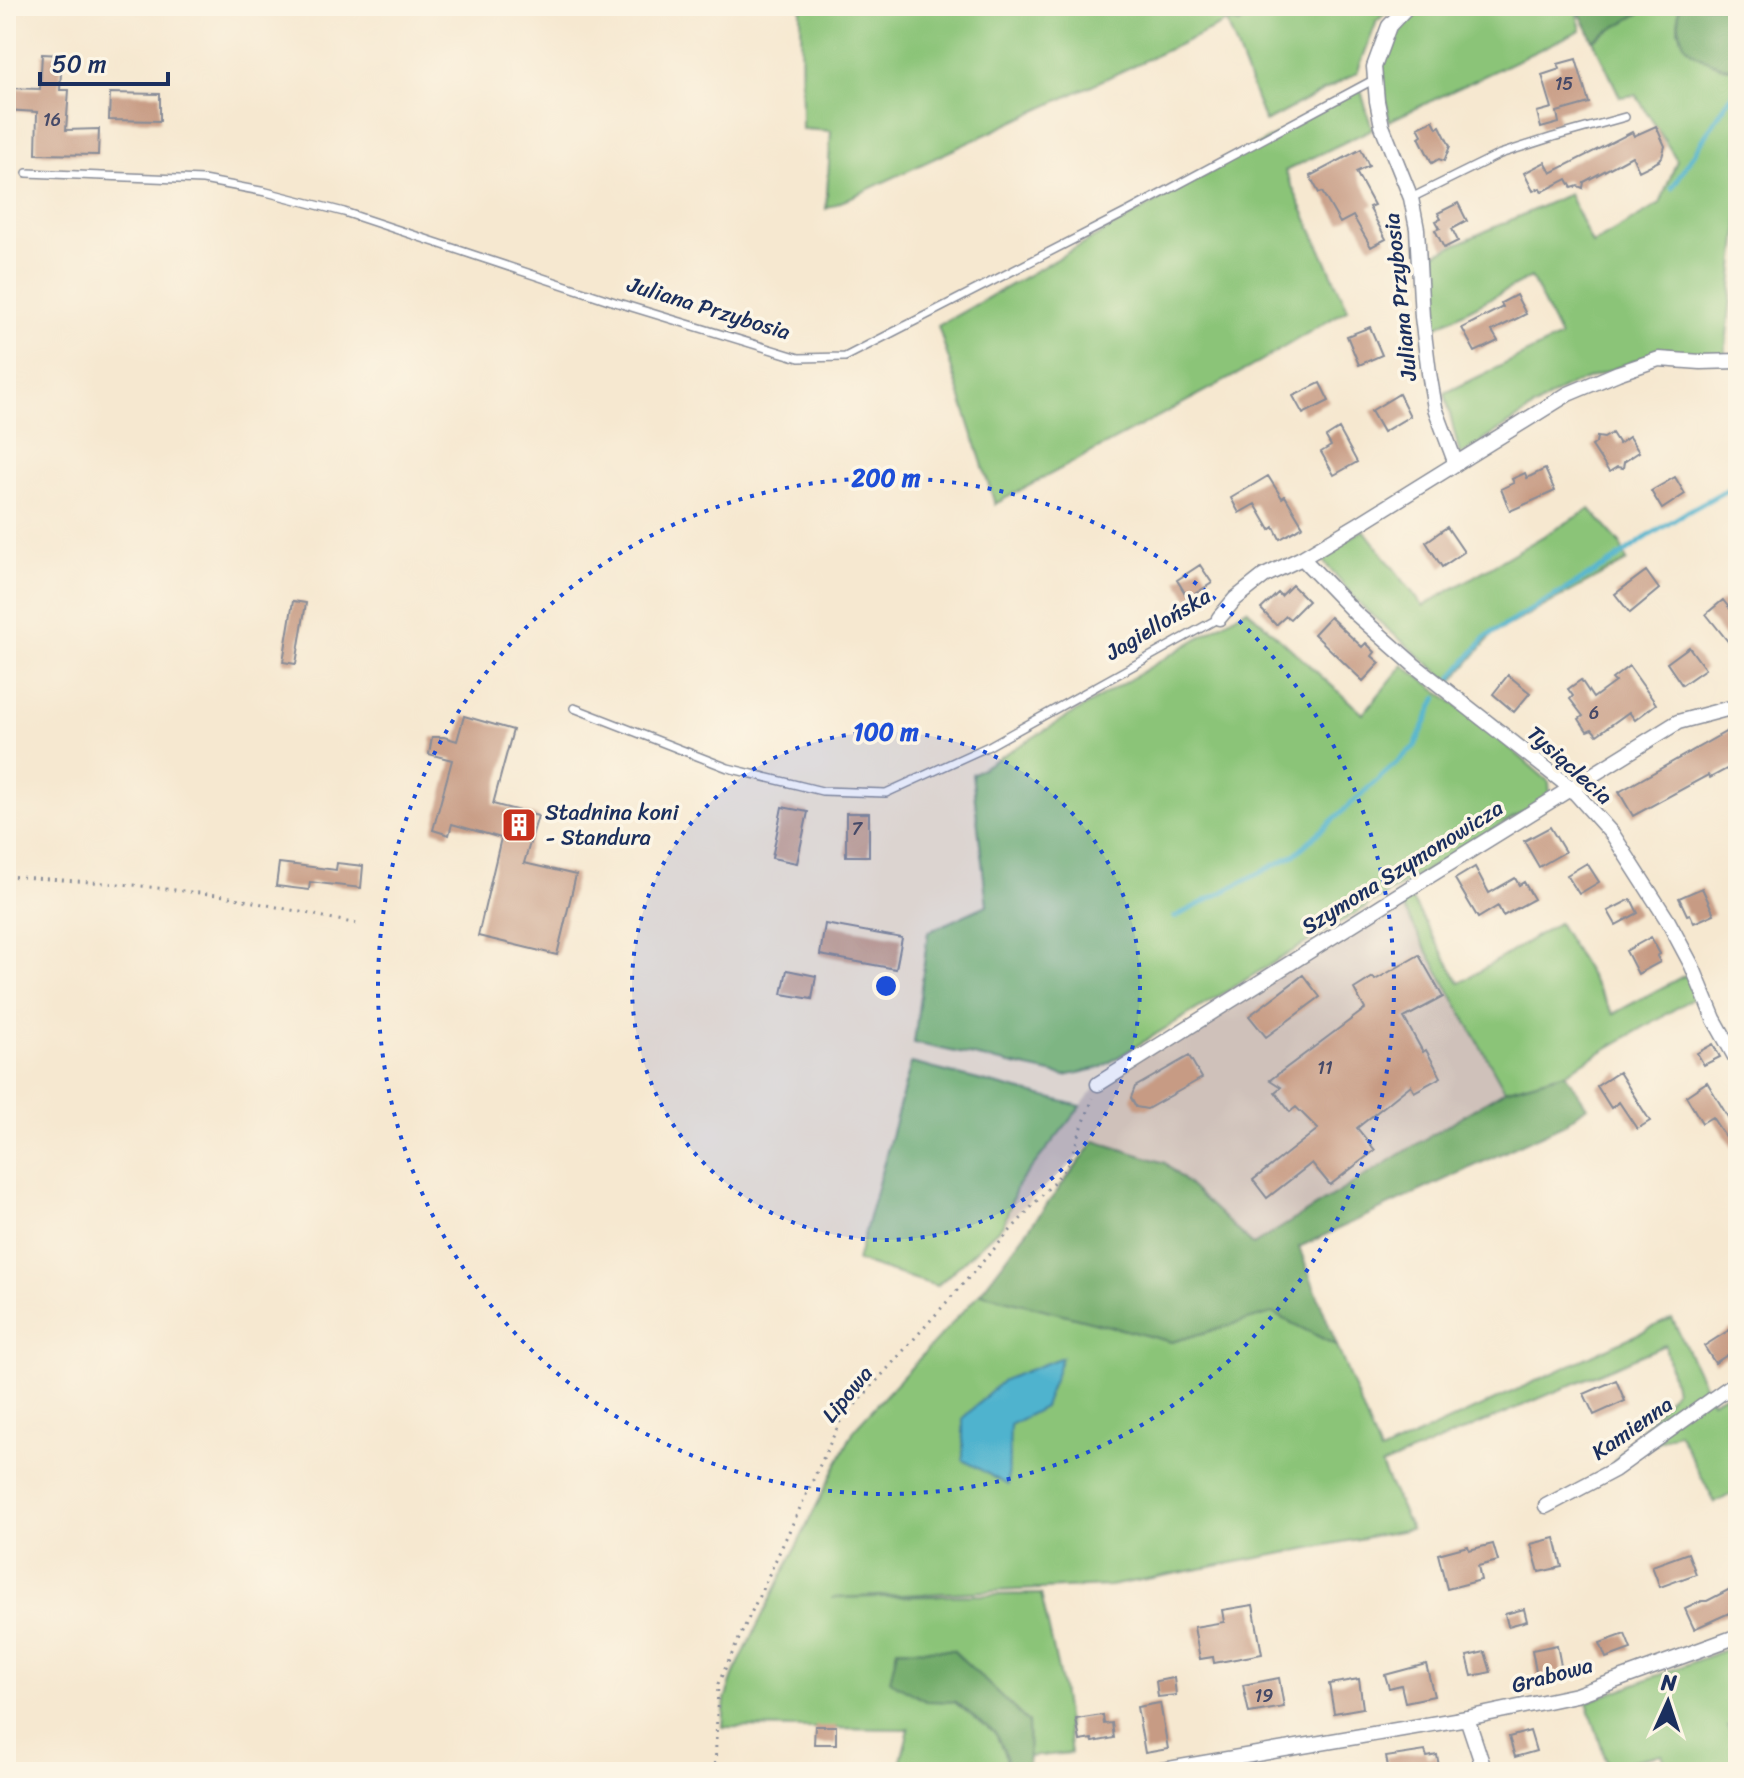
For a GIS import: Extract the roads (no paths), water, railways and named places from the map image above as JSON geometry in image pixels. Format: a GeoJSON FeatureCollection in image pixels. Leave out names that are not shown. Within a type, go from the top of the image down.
{"type":"FeatureCollection","features":[{"type":"Feature","properties":{"kind":"street","name":"Juliana Przybosia"},"geometry":{"type":"LineString","coordinates":[[1408,6],[1389,26],[1374,67],[1377,101],[1382,126],[1411,198],[1417,229],[1429,373],[1435,408],[1456,464]]}},
{"type":"Feature","properties":{"kind":"street","name":"Jagiellońska"},"geometry":{"type":"LineString","coordinates":[[1219,618],[1235,599],[1264,576],[1302,558],[1568,394],[1659,359],[1738,361]]}},
{"type":"Feature","properties":{"kind":"street","name":"Tysiąclecia"},"geometry":{"type":"LineString","coordinates":[[1302,558],[1355,613],[1414,665],[1571,788],[1613,835],[1668,921],[1738,1062]]}},
{"type":"Feature","properties":{"kind":"street","name":"Szymona Szymonowicza"},"geometry":{"type":"LineString","coordinates":[[1098,1084],[1678,722],[1738,706]]}},
{"type":"Feature","properties":{"kind":"street","name":"Kamienna"},"geometry":{"type":"LineString","coordinates":[[1546,1506],[1614,1470],[1738,1381]]}},
{"type":"Feature","properties":{"kind":"street","name":"Grabowa"},"geometry":{"type":"LineString","coordinates":[[1151,1772],[1195,1769],[1576,1695],[1738,1636]]}},
{"type":"Feature","properties":{"kind":"street"},"geometry":{"type":"LineString","coordinates":[[1467,1718],[1485,1772]]}},
{"type":"Feature","properties":{"kind":"lane","name":"Juliana Przybosia"},"geometry":{"type":"LineString","coordinates":[[27,173],[203,180],[266,192],[344,212],[615,302],[799,358],[845,357],[1141,205],[1375,79]]}},
{"type":"Feature","properties":{"kind":"lane"},"geometry":{"type":"LineString","coordinates":[[1411,198],[1500,154],[1625,117]]}},
{"type":"Feature","properties":{"kind":"lane","name":"Jagiellońska"},"geometry":{"type":"LineString","coordinates":[[574,708],[728,768],[822,791],[886,793],[989,746],[1219,618]]}},
{"type":"Feature","properties":{"kind":"water"},"geometry":{"type":"Polygon","coordinates":[[[1062,1357],[1044,1407],[1010,1425],[1008,1485],[963,1460],[963,1418],[1003,1380],[1062,1357]]]}},
{"type":"Feature","properties":{"kind":"waterway"},"geometry":{"type":"LineString","coordinates":[[1672,188],[1738,85]]}},
{"type":"Feature","properties":{"kind":"waterway"},"geometry":{"type":"LineString","coordinates":[[1450,680],[1487,636],[1732,487],[1738,466]]}},
{"type":"Feature","properties":{"kind":"waterway"},"geometry":{"type":"LineString","coordinates":[[1175,917],[1294,855],[1415,746],[1437,697]]}},
{"type":"Feature","properties":{"kind":"place","name":"Stadnina koni - Standura"},"geometry":{"type":"Point","coordinates":[519,825]}}]}
